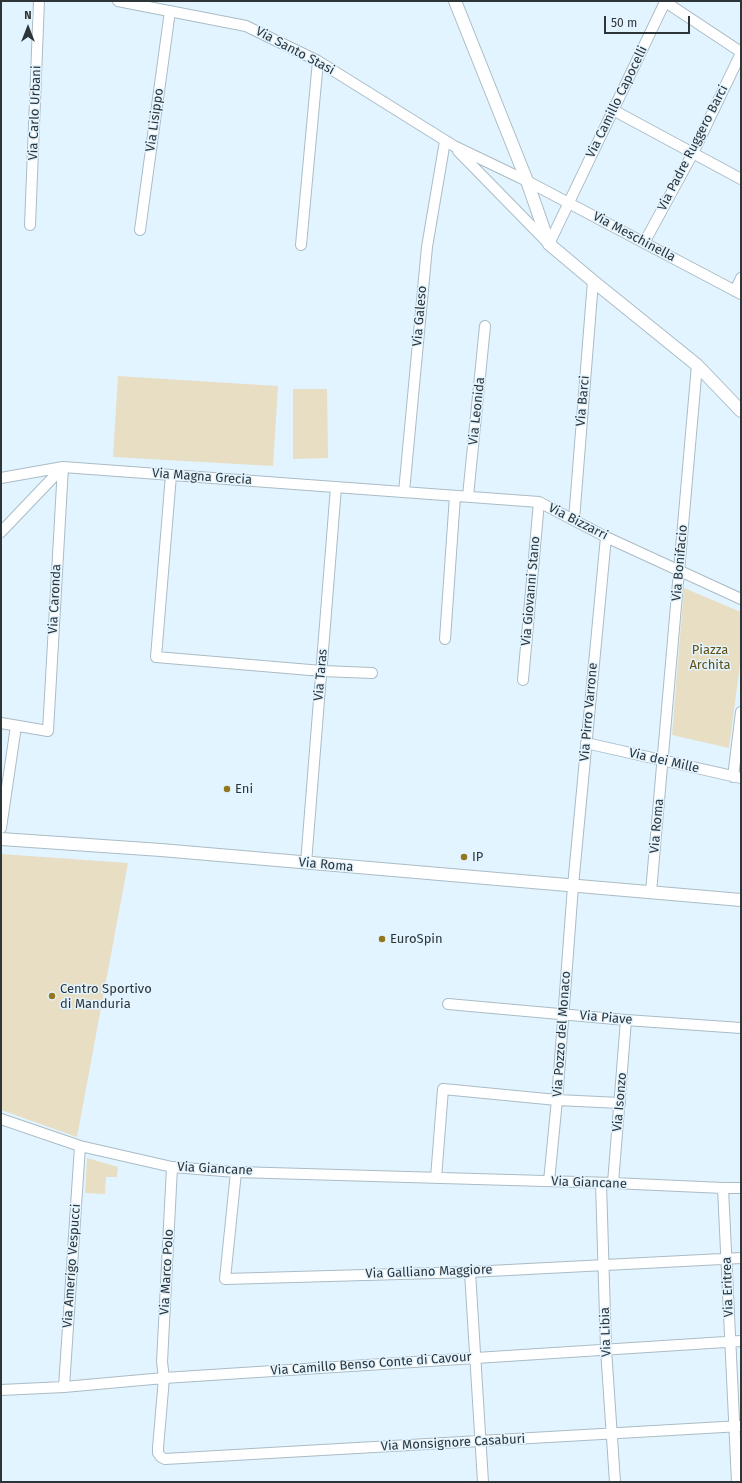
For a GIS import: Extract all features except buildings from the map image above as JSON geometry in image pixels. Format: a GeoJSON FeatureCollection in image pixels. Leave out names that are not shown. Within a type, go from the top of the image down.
{"type":"FeatureCollection","features":[{"type":"Feature","properties":{"kind":"street","name":"Via Carlo Urbani"},"geometry":{"type":"LineString","coordinates":[[30,225],[39,1]]}},
{"type":"Feature","properties":{"kind":"street","name":"Via Santo Stasi"},"geometry":{"type":"LineString","coordinates":[[118,1],[246,26],[318,61],[449,144],[527,181]]}},
{"type":"Feature","properties":{"kind":"street"},"geometry":{"type":"LineString","coordinates":[[456,1],[527,181],[549,244],[697,365],[741,410]]}},
{"type":"Feature","properties":{"kind":"street"},"geometry":{"type":"LineString","coordinates":[[665,1],[741,52]]}},
{"type":"Feature","properties":{"kind":"street","name":"Via Camillo Capocelli"},"geometry":{"type":"LineString","coordinates":[[549,244],[665,1]]}},
{"type":"Feature","properties":{"kind":"street","name":"Via Lisippo"},"geometry":{"type":"LineString","coordinates":[[140,230],[170,11]]}},
{"type":"Feature","properties":{"kind":"street","name":"Via Padre Ruggero Barci"},"geometry":{"type":"LineString","coordinates":[[644,243],[693,153],[741,52]]}},
{"type":"Feature","properties":{"kind":"street"},"geometry":{"type":"LineString","coordinates":[[301,245],[318,61]]}},
{"type":"Feature","properties":{"kind":"street"},"geometry":{"type":"LineString","coordinates":[[613,110],[741,179]]}},
{"type":"Feature","properties":{"kind":"street","name":"Via Santo Stasi"},"geometry":{"type":"LineString","coordinates":[[449,144],[549,244]]}},
{"type":"Feature","properties":{"kind":"street","name":"Via Galeso"},"geometry":{"type":"LineString","coordinates":[[404,492],[427,247],[449,144]]}},
{"type":"Feature","properties":{"kind":"street","name":"Via Meschinella"},"geometry":{"type":"LineString","coordinates":[[527,181],[738,292]]}},
{"type":"Feature","properties":{"kind":"street"},"geometry":{"type":"LineString","coordinates":[[738,292],[741,278]]}},
{"type":"Feature","properties":{"kind":"street","name":"Via Barci"},"geometry":{"type":"LineString","coordinates":[[574,520],[593,281]]}},
{"type":"Feature","properties":{"kind":"street","name":"Via Leonida"},"geometry":{"type":"LineString","coordinates":[[468,496],[485,326]]}},
{"type":"Feature","properties":{"kind":"street","name":"Via Bonifacio"},"geometry":{"type":"LineString","coordinates":[[662,761],[697,365]]}},
{"type":"Feature","properties":{"kind":"street"},"geometry":{"type":"LineString","coordinates":[[1,532],[63,467]]}},
{"type":"Feature","properties":{"kind":"street","name":"Via Magna Grecia"},"geometry":{"type":"LineString","coordinates":[[1,478],[63,467],[404,492]]}},
{"type":"Feature","properties":{"kind":"street","name":"Via Caronda"},"geometry":{"type":"LineString","coordinates":[[16,726],[48,731],[63,467]]}},
{"type":"Feature","properties":{"kind":"street"},"geometry":{"type":"LineString","coordinates":[[171,475],[156,657],[322,671],[372,673]]}},
{"type":"Feature","properties":{"kind":"street","name":"Via Taras"},"geometry":{"type":"LineString","coordinates":[[306,863],[336,487]]}},
{"type":"Feature","properties":{"kind":"street","name":"Via Bizzarri"},"geometry":{"type":"LineString","coordinates":[[404,492],[539,502],[606,537],[741,599]]}},
{"type":"Feature","properties":{"kind":"street"},"geometry":{"type":"LineString","coordinates":[[445,639],[455,496]]}},
{"type":"Feature","properties":{"kind":"street","name":"Via Giovanni Stano"},"geometry":{"type":"LineString","coordinates":[[523,680],[539,502]]}},
{"type":"Feature","properties":{"kind":"street","name":"Via Pirro Varrone"},"geometry":{"type":"LineString","coordinates":[[573,886],[606,537]]}},
{"type":"Feature","properties":{"kind":"street"},"geometry":{"type":"LineString","coordinates":[[737,778],[741,712]]}},
{"type":"Feature","properties":{"kind":"street"},"geometry":{"type":"LineString","coordinates":[[1,723],[16,726],[1,828]]}},
{"type":"Feature","properties":{"kind":"street","name":"Via dei Mille"},"geometry":{"type":"LineString","coordinates":[[586,743],[737,778]]}},
{"type":"Feature","properties":{"kind":"street","name":"Via Roma"},"geometry":{"type":"LineString","coordinates":[[651,892],[662,761]]}},
{"type":"Feature","properties":{"kind":"street","name":"Via Roma"},"geometry":{"type":"LineString","coordinates":[[1,840],[161,850],[741,900]]}},
{"type":"Feature","properties":{"kind":"street","name":"Via Pozzo del Monaco"},"geometry":{"type":"LineString","coordinates":[[549,1181],[558,1100],[562,1014],[573,886]]}},
{"type":"Feature","properties":{"kind":"street","name":"Via Piave"},"geometry":{"type":"LineString","coordinates":[[448,1004],[626,1020],[741,1028]]}},
{"type":"Feature","properties":{"kind":"street","name":"Via Isonzo"},"geometry":{"type":"LineString","coordinates":[[613,1183],[626,1020]]}},
{"type":"Feature","properties":{"kind":"street"},"geometry":{"type":"LineString","coordinates":[[436,1178],[443,1089],[558,1100],[620,1102]]}},
{"type":"Feature","properties":{"kind":"street","name":"Via Giancane"},"geometry":{"type":"LineString","coordinates":[[1,1119],[80,1146],[172,1167],[236,1172],[741,1188]]}},
{"type":"Feature","properties":{"kind":"street","name":"Via Amerigo Vespucci"},"geometry":{"type":"LineString","coordinates":[[64,1387],[80,1146]]}},
{"type":"Feature","properties":{"kind":"street","name":"Via Marco Polo"},"geometry":{"type":"LineString","coordinates":[[165,1459],[158,1453],[158,1448],[164,1378],[162,1362],[172,1167]]}},
{"type":"Feature","properties":{"kind":"street","name":"Via Galliano Maggiore"},"geometry":{"type":"LineString","coordinates":[[236,1172],[225,1279],[470,1272],[741,1258]]}},
{"type":"Feature","properties":{"kind":"street","name":"Via Libia"},"geometry":{"type":"LineString","coordinates":[[601,1183],[606,1349],[615,1482]]}},
{"type":"Feature","properties":{"kind":"street","name":"Via Eritrea"},"geometry":{"type":"LineString","coordinates":[[723,1188],[730,1341],[738,1426],[737,1482]]}},
{"type":"Feature","properties":{"kind":"street"},"geometry":{"type":"LineString","coordinates":[[470,1272],[474,1357],[483,1482]]}},
{"type":"Feature","properties":{"kind":"street","name":"Via Camillo Benso Conte di Cavour"},"geometry":{"type":"LineString","coordinates":[[1,1390],[64,1387],[164,1378],[474,1357],[741,1341]]}},
{"type":"Feature","properties":{"kind":"street","name":"Via Monsignore Casaburi"},"geometry":{"type":"LineString","coordinates":[[165,1459],[738,1426]]}},
{"type":"Feature","properties":{"kind":"green space"},"geometry":{"type":"Polygon","coordinates":[[[118,376],[278,386],[273,466],[113,457],[118,376]]]}},
{"type":"Feature","properties":{"kind":"green space"},"geometry":{"type":"Polygon","coordinates":[[[293,389],[327,389],[328,458],[293,459],[293,389]]]}},
{"type":"Feature","properties":{"kind":"green space","name":"Piazza Archita"},"geometry":{"type":"Polygon","coordinates":[[[684,588],[741,612],[741,657],[729,748],[672,735],[684,588]]]}},
{"type":"Feature","properties":{"kind":"green space","name":"Centro Sportivo di Manduria"},"geometry":{"type":"Polygon","coordinates":[[[1,854],[128,863],[77,1137],[1,1110],[1,854]]]}},
{"type":"Feature","properties":{"kind":"green space"},"geometry":{"type":"Polygon","coordinates":[[[87,1158],[118,1167],[117,1177],[106,1177],[105,1194],[85,1193],[87,1158]]]}},
{"type":"Feature","properties":{"kind":"place","name":"Eni"},"geometry":{"type":"Point","coordinates":[227,789]}},
{"type":"Feature","properties":{"kind":"place","name":"IP"},"geometry":{"type":"Point","coordinates":[464,857]}},
{"type":"Feature","properties":{"kind":"place","name":"EuroSpin"},"geometry":{"type":"Point","coordinates":[382,939]}},
{"type":"Feature","properties":{"kind":"place","name":"Centro Sportivo di Manduria"},"geometry":{"type":"Point","coordinates":[52,996]}}]}
